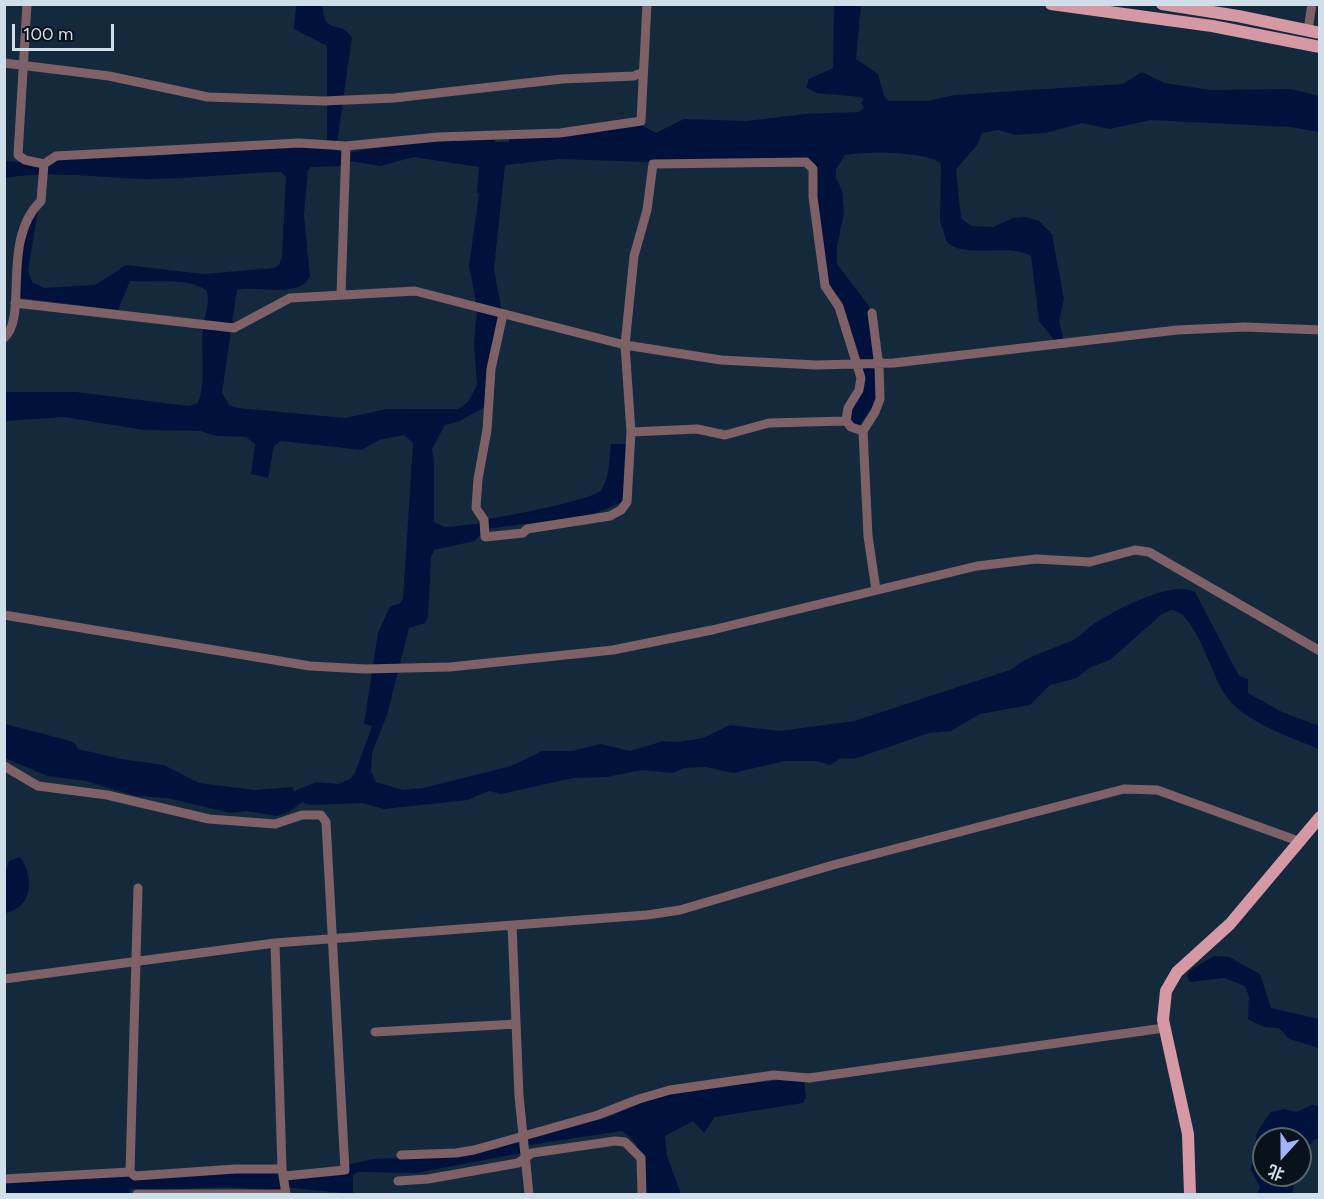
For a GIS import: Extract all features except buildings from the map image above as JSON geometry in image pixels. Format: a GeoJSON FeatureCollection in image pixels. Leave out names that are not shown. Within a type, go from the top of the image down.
{"type":"FeatureCollection","features":[{"type":"Feature","properties":{"kind":"main road"},"geometry":{"type":"LineString","coordinates":[[1051,4],[1236,29],[1320,47]]}},
{"type":"Feature","properties":{"kind":"main road"},"geometry":{"type":"LineString","coordinates":[[1161,4],[1314,31]]}},
{"type":"Feature","properties":{"kind":"main road"},"geometry":{"type":"LineString","coordinates":[[1190,1194],[1188,1134],[1164,1028],[1164,1002],[1173,978],[1225,928],[1301,842],[1320,817]]}},
{"type":"Feature","properties":{"kind":"street"},"geometry":{"type":"LineString","coordinates":[[27,4],[18,155],[25,160],[44,164],[56,156],[300,143],[346,148],[438,137],[560,133],[641,121],[647,4]]}},
{"type":"Feature","properties":{"kind":"street"},"geometry":{"type":"LineString","coordinates":[[1312,4],[1314,31]]}},
{"type":"Feature","properties":{"kind":"street"},"geometry":{"type":"LineString","coordinates":[[4,63],[109,76],[208,97],[324,101],[394,98],[529,82],[634,76],[643,72]]}},
{"type":"Feature","properties":{"kind":"street"},"geometry":{"type":"LineString","coordinates":[[341,295],[346,148]]}},
{"type":"Feature","properties":{"kind":"street"},"geometry":{"type":"LineString","coordinates":[[503,314],[491,369],[487,430],[478,479],[476,508],[484,520],[485,537],[523,533],[527,529],[592,520],[618,512],[627,502],[631,432],[625,345],[634,256],[647,210],[653,165],[722,165],[798,161],[809,163],[813,169],[813,197],[825,286],[839,307],[857,365],[860,386],[848,408],[846,421],[851,427],[863,431]]}},
{"type":"Feature","properties":{"kind":"street"},"geometry":{"type":"LineString","coordinates":[[4,338],[9,334],[15,303],[13,273],[15,250],[30,210],[41,201],[44,164]]}},
{"type":"Feature","properties":{"kind":"street"},"geometry":{"type":"LineString","coordinates":[[15,303],[234,328],[254,319],[285,299],[416,291],[625,345],[735,362],[857,365],[1008,351],[1177,330],[1245,327],[1320,330]]}},
{"type":"Feature","properties":{"kind":"street"},"geometry":{"type":"LineString","coordinates":[[872,313],[879,363],[879,404],[863,431],[868,536],[876,590]]}},
{"type":"Feature","properties":{"kind":"street"},"geometry":{"type":"LineString","coordinates":[[631,432],[697,429],[730,435],[769,423],[846,421]]}},
{"type":"Feature","properties":{"kind":"street"},"geometry":{"type":"LineString","coordinates":[[4,615],[295,663],[365,669],[450,668],[613,650],[712,630],[992,564],[1036,559],[1089,562],[1142,550],[1320,651]]}},
{"type":"Feature","properties":{"kind":"street"},"geometry":{"type":"LineString","coordinates":[[4,766],[38,786],[107,795],[209,819],[275,824],[302,815],[321,815],[326,822],[345,1170],[284,1173],[235,1169],[135,1176],[130,1172],[4,1179]]}},
{"type":"Feature","properties":{"kind":"street"},"geometry":{"type":"LineString","coordinates":[[4,979],[275,943],[680,910],[833,865],[1124,789],[1157,790],[1301,842]]}},
{"type":"Feature","properties":{"kind":"street"},"geometry":{"type":"LineString","coordinates":[[130,1172],[138,888]]}},
{"type":"Feature","properties":{"kind":"street"},"geometry":{"type":"LineString","coordinates":[[512,925],[516,1024],[529,1194]]}},
{"type":"Feature","properties":{"kind":"street"},"geometry":{"type":"LineString","coordinates":[[137,1194],[286,1194],[275,943]]}},
{"type":"Feature","properties":{"kind":"street"},"geometry":{"type":"LineString","coordinates":[[375,1032],[516,1024]]}},
{"type":"Feature","properties":{"kind":"street"},"geometry":{"type":"LineString","coordinates":[[401,1155],[474,1150],[598,1115],[670,1090],[774,1075],[809,1078],[1164,1028]]}},
{"type":"Feature","properties":{"kind":"street"},"geometry":{"type":"LineString","coordinates":[[398,1181],[428,1179],[518,1163],[532,1153],[615,1141],[625,1142],[640,1158],[642,1194]]}},
{"type":"Feature","properties":{"kind":"street"},"geometry":{"type":"LineString","coordinates":[[474,1150],[478,1169]]}},
{"type":"Feature","properties":{"kind":"water"},"geometry":{"type":"Polygon","coordinates":[[[296,5],[323,5],[326,21],[352,37],[337,143],[327,141],[327,46],[294,29],[296,5]]]}},
{"type":"Feature","properties":{"kind":"water"},"geometry":{"type":"Polygon","coordinates":[[[834,5],[861,5],[856,59],[878,74],[884,96],[889,101],[928,101],[954,95],[1123,84],[1142,72],[1164,83],[1211,90],[1291,89],[1319,96],[1319,132],[1290,127],[1151,120],[1110,129],[1082,123],[1046,133],[1015,135],[998,130],[982,133],[977,145],[956,169],[961,218],[971,226],[993,227],[1013,218],[1026,217],[1039,221],[1052,234],[1064,299],[1059,322],[1064,341],[1055,341],[1039,321],[1031,256],[1010,250],[965,250],[947,242],[940,221],[941,164],[935,160],[911,154],[845,155],[836,169],[836,178],[842,190],[844,213],[837,246],[837,264],[869,306],[875,359],[861,360],[842,301],[827,283],[813,163],[809,158],[678,163],[559,159],[505,165],[494,269],[501,307],[494,346],[489,355],[487,399],[483,408],[460,421],[445,425],[432,449],[434,522],[445,527],[486,523],[489,519],[549,507],[595,494],[601,490],[606,480],[611,444],[628,444],[624,500],[592,515],[487,529],[474,541],[434,550],[431,558],[428,617],[425,623],[409,628],[387,715],[372,753],[371,771],[376,782],[403,790],[423,788],[511,766],[542,751],[572,751],[601,744],[630,751],[664,741],[679,742],[703,738],[730,725],[779,731],[854,721],[1010,670],[1032,657],[1073,640],[1095,623],[1130,604],[1159,593],[1185,589],[1195,592],[1239,676],[1248,679],[1248,693],[1282,712],[1319,726],[1319,749],[1267,727],[1232,703],[1219,684],[1202,645],[1188,621],[1180,613],[1171,610],[1162,614],[1110,660],[1089,668],[1077,678],[1050,685],[1030,705],[980,714],[951,731],[929,733],[854,759],[841,758],[830,765],[816,761],[784,761],[734,773],[705,767],[685,768],[673,773],[642,770],[607,777],[573,778],[501,794],[489,791],[468,800],[384,809],[362,803],[310,805],[302,802],[289,812],[277,816],[247,811],[231,813],[167,798],[136,796],[86,781],[47,776],[5,758],[5,724],[74,742],[78,749],[121,759],[164,765],[199,783],[254,790],[293,787],[294,791],[316,782],[338,784],[350,779],[355,773],[372,726],[364,724],[378,633],[390,606],[399,604],[403,599],[413,443],[404,435],[379,440],[362,450],[281,441],[274,446],[268,478],[251,474],[255,444],[246,437],[217,436],[200,431],[144,430],[64,417],[5,421],[5,392],[76,392],[189,406],[198,403],[201,394],[202,336],[208,299],[206,290],[189,283],[130,281],[118,310],[22,298],[20,297],[19,262],[22,240],[31,219],[38,210],[28,271],[32,282],[44,288],[95,285],[126,265],[203,274],[274,268],[279,265],[282,257],[286,177],[281,172],[164,179],[58,175],[5,178],[4,161],[34,163],[76,158],[153,156],[292,146],[331,148],[344,153],[410,143],[494,139],[495,142],[509,142],[509,135],[641,125],[656,133],[684,119],[747,121],[805,114],[859,112],[864,108],[861,103],[864,99],[861,97],[816,93],[806,87],[809,79],[833,68],[834,5]],[[414,157],[380,166],[343,160],[342,166],[311,167],[308,170],[304,214],[310,277],[296,288],[237,290],[222,393],[229,405],[238,408],[345,418],[387,409],[458,409],[468,402],[477,385],[474,343],[477,308],[469,266],[479,194],[477,193],[479,167],[414,157]]]}},
{"type":"Feature","properties":{"kind":"water"},"geometry":{"type":"Polygon","coordinates":[[[876,367],[876,401],[859,426],[852,423],[851,416],[862,369],[876,367]]]}},
{"type":"Feature","properties":{"kind":"water"},"geometry":{"type":"Polygon","coordinates":[[[20,857],[28,873],[29,890],[22,905],[5,913],[5,873],[9,861],[20,857]]]}},
{"type":"Feature","properties":{"kind":"water"},"geometry":{"type":"Polygon","coordinates":[[[1214,956],[1229,957],[1260,974],[1271,1008],[1319,1019],[1319,1048],[1289,1039],[1279,1028],[1264,1027],[1248,1019],[1249,997],[1245,986],[1224,978],[1190,982],[1187,976],[1189,971],[1214,956]]]}},
{"type":"Feature","properties":{"kind":"water"},"geometry":{"type":"Polygon","coordinates":[[[780,1080],[804,1081],[806,1097],[803,1103],[715,1117],[704,1133],[693,1121],[665,1136],[667,1156],[681,1194],[645,1194],[642,1159],[630,1137],[622,1131],[529,1145],[521,1153],[416,1173],[358,1172],[353,1175],[353,1194],[291,1188],[283,1188],[282,1191],[224,1187],[142,1191],[131,1188],[129,1194],[5,1194],[5,1182],[123,1174],[280,1173],[293,1177],[373,1159],[457,1156],[612,1116],[631,1106],[672,1094],[780,1080]]]}},
{"type":"Feature","properties":{"kind":"water"},"geometry":{"type":"Polygon","coordinates":[[[1312,1105],[1319,1106],[1319,1138],[1312,1142],[1312,1127],[1261,1127],[1271,1112],[1284,1109],[1296,1112],[1312,1105]]]}},
{"type":"Feature","properties":{"kind":"water"},"geometry":{"type":"Polygon","coordinates":[[[1260,1187],[1294,1187],[1292,1194],[1257,1194],[1260,1187]]]}}]}
